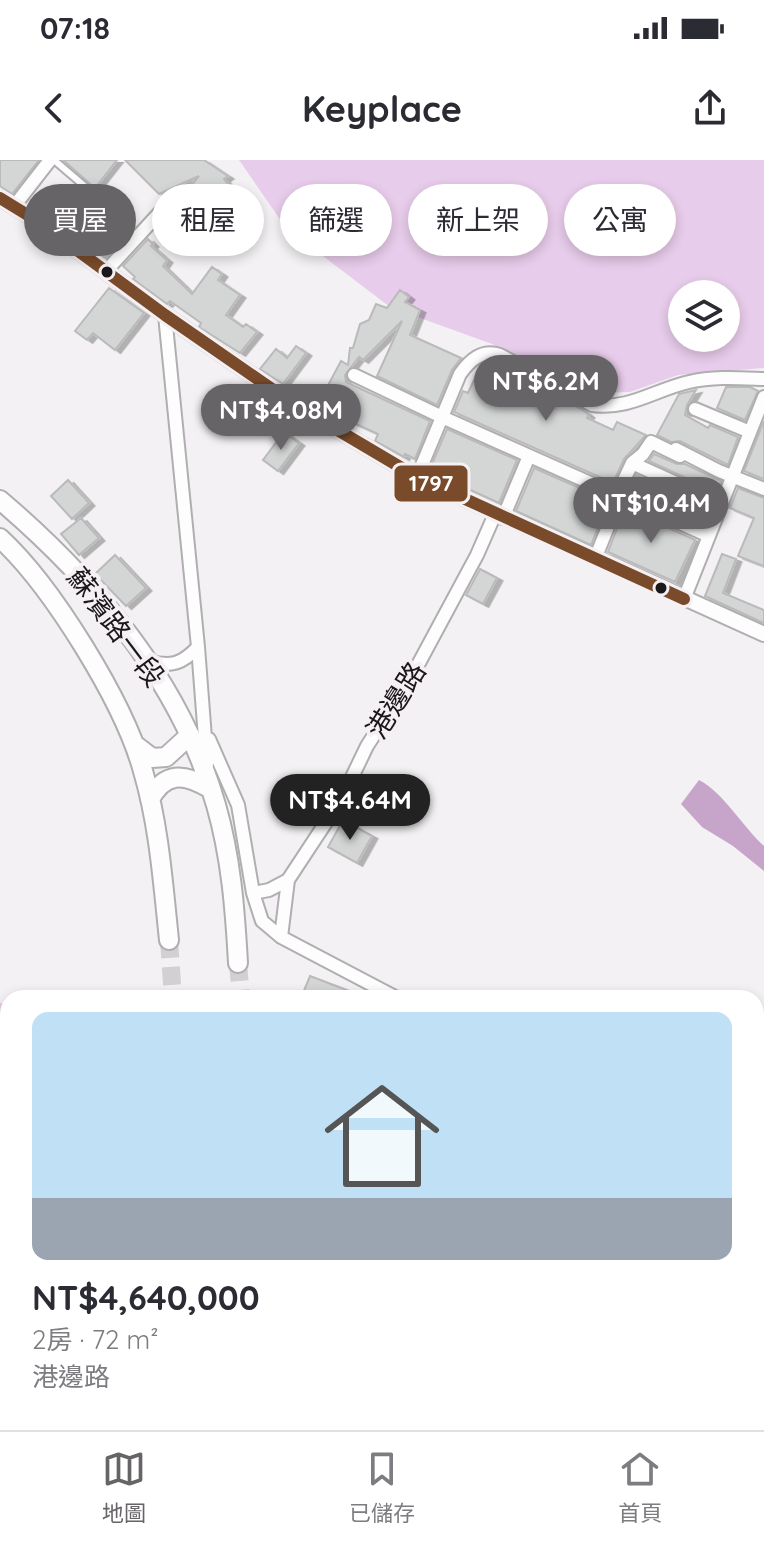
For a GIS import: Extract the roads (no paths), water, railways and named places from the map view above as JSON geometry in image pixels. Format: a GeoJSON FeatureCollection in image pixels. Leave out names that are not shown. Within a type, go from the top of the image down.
{"type":"FeatureCollection","features":[{"type":"Feature","properties":{"kind":"main road","name":"蘇濱路一段"},"geometry":{"type":"LineString","coordinates":[[0,500],[39,533],[97,594],[149,661],[197,732],[233,885],[238,963]]}},
{"type":"Feature","properties":{"kind":"main road","name":"蘇濱路一段"},"geometry":{"type":"LineString","coordinates":[[0,538],[37,578],[64,617],[102,680],[135,745],[150,799],[169,940]]}},
{"type":"Feature","properties":{"kind":"main road"},"geometry":{"type":"LineString","coordinates":[[135,745],[152,758],[166,757],[197,732]]}},
{"type":"Feature","properties":{"kind":"main road"},"geometry":{"type":"LineString","coordinates":[[150,799],[157,786],[166,779],[177,777],[209,788]]}},
{"type":"Feature","properties":{"kind":"street"},"geometry":{"type":"LineString","coordinates":[[15,205],[52,160]]}},
{"type":"Feature","properties":{"kind":"street"},"geometry":{"type":"LineString","coordinates":[[0,198],[15,205],[292,403],[417,477],[764,634]]}},
{"type":"Feature","properties":{"kind":"street"},"geometry":{"type":"LineString","coordinates":[[106,271],[152,221]]}},
{"type":"Feature","properties":{"kind":"street"},"geometry":{"type":"LineString","coordinates":[[165,315],[198,647],[197,732],[238,805],[253,893],[262,921],[281,937],[382,990]]}},
{"type":"Feature","properties":{"kind":"street"},"geometry":{"type":"LineString","coordinates":[[417,477],[460,374],[472,360],[485,353],[500,355],[592,405],[610,407],[624,406],[697,380],[764,379]]}},
{"type":"Feature","properties":{"kind":"street"},"geometry":{"type":"LineString","coordinates":[[354,375],[709,536]]}},
{"type":"Feature","properties":{"kind":"street"},"geometry":{"type":"LineString","coordinates":[[684,599],[764,397]]}},
{"type":"Feature","properties":{"kind":"street"},"geometry":{"type":"LineString","coordinates":[[695,409],[750,432]]}},
{"type":"Feature","properties":{"kind":"street"},"geometry":{"type":"LineString","coordinates":[[595,559],[632,463],[651,442],[694,462]]}},
{"type":"Feature","properties":{"kind":"street"},"geometry":{"type":"LineString","coordinates":[[676,449],[764,489]]}},
{"type":"Feature","properties":{"kind":"street","name":"港邊路"},"geometry":{"type":"LineString","coordinates":[[288,880],[342,798],[367,746],[412,676],[529,456]]}},
{"type":"Feature","properties":{"kind":"street"},"geometry":{"type":"LineString","coordinates":[[632,463],[722,504]]}},
{"type":"Feature","properties":{"kind":"street"},"geometry":{"type":"LineString","coordinates":[[149,661],[163,666],[178,664],[198,647]]}},
{"type":"Feature","properties":{"kind":"street"},"geometry":{"type":"LineString","coordinates":[[253,893],[269,890],[288,880]]}},
{"type":"Feature","properties":{"kind":"street"},"geometry":{"type":"LineString","coordinates":[[281,937],[288,880]]}},
{"type":"Feature","properties":{"kind":"lane"},"geometry":{"type":"LineString","coordinates":[[52,160],[82,184]]}},
{"type":"Feature","properties":{"kind":"tunnel"},"geometry":{"type":"LineString","coordinates":[[169,940],[172,990]]}},
{"type":"Feature","properties":{"kind":"tunnel"},"geometry":{"type":"LineString","coordinates":[[238,963],[240,990]]}}]}
